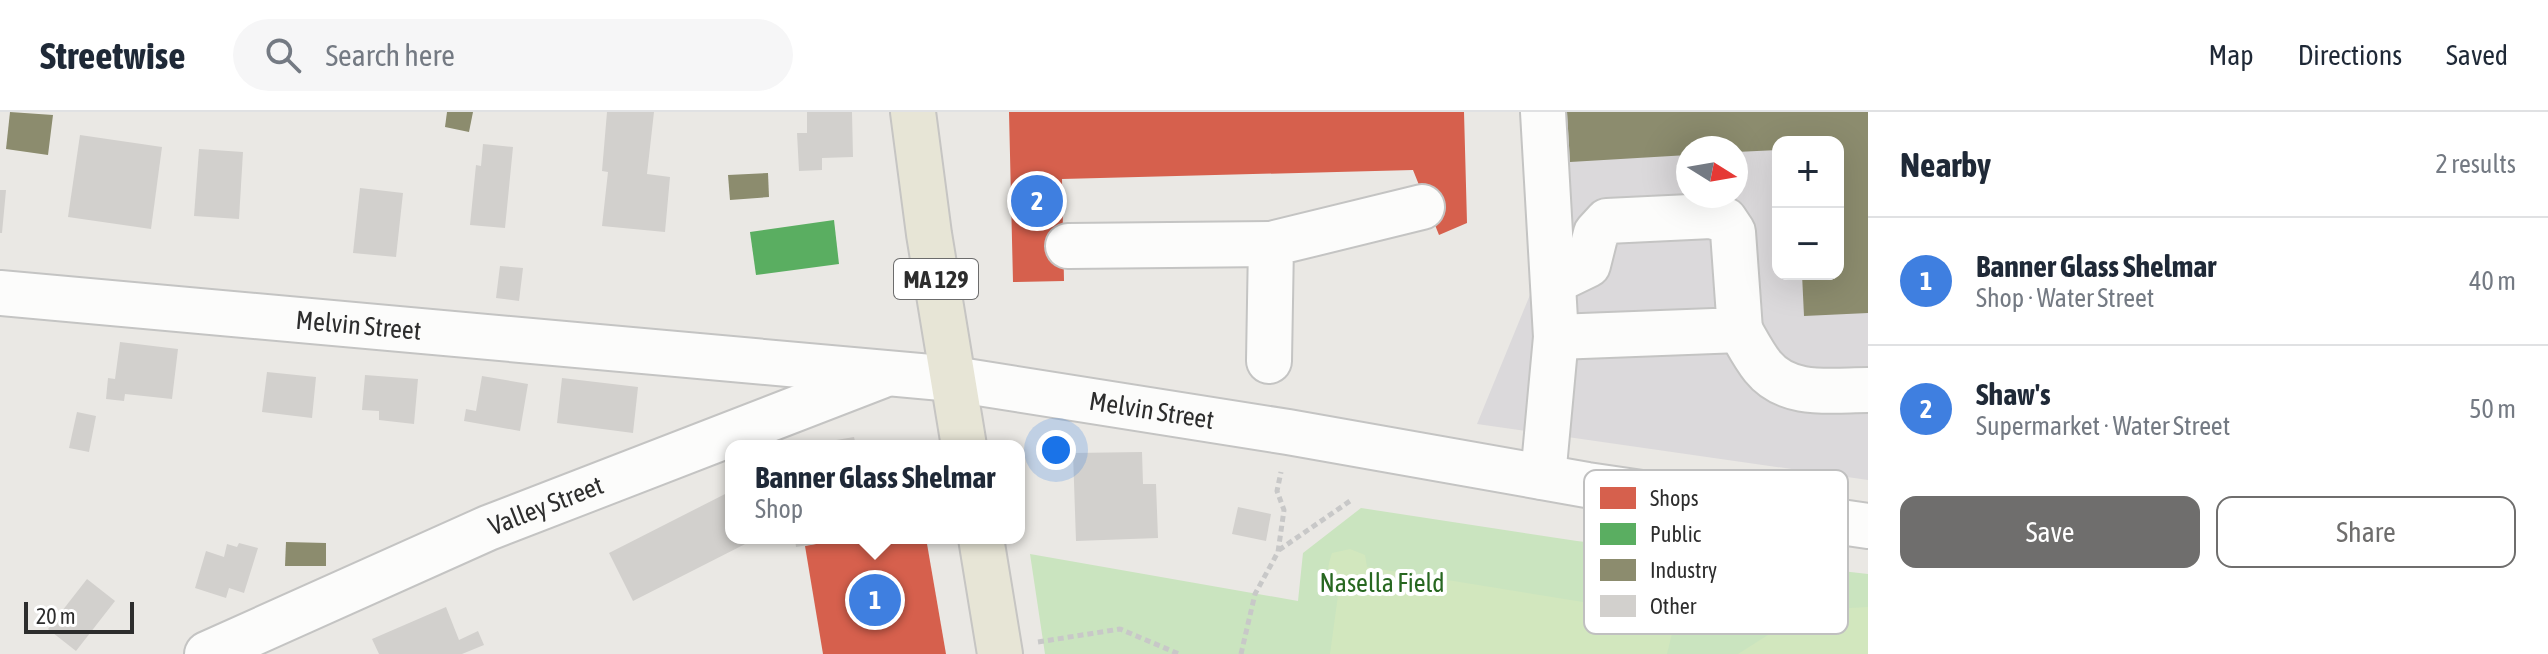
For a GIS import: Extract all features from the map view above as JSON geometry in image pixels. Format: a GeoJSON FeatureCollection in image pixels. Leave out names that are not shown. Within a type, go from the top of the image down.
{"type":"FeatureCollection","features":[{"type":"Feature","properties":{"kind":"main road","name":"MA 129"},"geometry":{"type":"LineString","coordinates":[[913,112],[929,234],[963,440]]}},
{"type":"Feature","properties":{"kind":"main road"},"geometry":{"type":"LineString","coordinates":[[983,544],[1019,648]]}},
{"type":"Feature","properties":{"kind":"street"},"geometry":{"type":"LineString","coordinates":[[1543,112],[1556,337],[1543,477]]}},
{"type":"Feature","properties":{"kind":"street"},"geometry":{"type":"LineString","coordinates":[[1068,246],[1271,244],[1422,207]]}},
{"type":"Feature","properties":{"kind":"street"},"geometry":{"type":"LineString","coordinates":[[1555,281],[1588,265],[1596,233],[1607,221],[1716,216],[1725,220],[1733,232],[1740,330],[1763,367],[1786,385],[1804,390],[1868,390]]}},
{"type":"Feature","properties":{"kind":"street"},"geometry":{"type":"LineString","coordinates":[[1269,361],[1271,244]]}},
{"type":"Feature","properties":{"kind":"street","name":"Melvin Street"},"geometry":{"type":"LineString","coordinates":[[0,293],[953,379],[1288,432],[1584,484]]}},
{"type":"Feature","properties":{"kind":"street"},"geometry":{"type":"LineString","coordinates":[[1556,337],[1740,330]]}},
{"type":"Feature","properties":{"kind":"street","name":"Melvin Street"},"geometry":{"type":"LineString","coordinates":[[715,356],[740,365],[752,375],[765,419]]}},
{"type":"Feature","properties":{"kind":"street","name":"Valley Street"},"geometry":{"type":"LineString","coordinates":[[207,654],[473,534],[890,373]]}},
{"type":"Feature","properties":{"kind":"street","name":"Melvin Street"},"geometry":{"type":"LineString","coordinates":[[1848,523],[1868,526]]}},
{"type":"Feature","properties":{"kind":"path"},"geometry":{"type":"LineString","coordinates":[[1241,654],[1255,594],[1279,551],[1284,510],[1277,491],[1288,432]]}},
{"type":"Feature","properties":{"kind":"path"},"geometry":{"type":"LineString","coordinates":[[1279,551],[1350,501]]}},
{"type":"Feature","properties":{"kind":"path"},"geometry":{"type":"LineString","coordinates":[[1019,648],[1120,629],[1179,654]]}},
{"type":"Feature","properties":{"kind":"shaded area"},"geometry":{"type":"Polygon","coordinates":[[[1523,112],[1868,112],[1868,480],[1848,477],[1848,470],[1798,470],[1477,424],[1532,290],[1523,112]]]}},
{"type":"Feature","properties":{"kind":"green space","name":"Nasella Field"},"geometry":{"type":"Polygon","coordinates":[[[1361,508],[1584,542],[1584,634],[1848,634],[1848,572],[1868,574],[1868,654],[1045,654],[1030,554],[1298,601],[1303,553],[1361,508]]]}},
{"type":"Feature","properties":{"kind":"green space"},"geometry":{"type":"Polygon","coordinates":[[[1350,549],[1365,555],[1367,567],[1584,602],[1584,634],[1672,634],[1667,654],[1330,654],[1339,588],[1328,572],[1332,553],[1350,549]]]}},
{"type":"Feature","properties":{"kind":"green space"},"geometry":{"type":"Polygon","coordinates":[[[1868,607],[1868,654],[1738,654],[1769,634],[1848,634],[1848,608],[1868,607]]]}},
{"type":"Feature","properties":{"kind":"building: Shops"},"geometry":{"type":"Polygon","coordinates":[[[1009,112],[1464,112],[1467,223],[1439,235],[1413,170],[1062,179],[1064,281],[1013,282],[1009,112]]]}},
{"type":"Feature","properties":{"kind":"building: Shops"},"geometry":{"type":"Polygon","coordinates":[[[927,544],[946,654],[823,654],[805,546],[927,544]]]}},
{"type":"Feature","properties":{"kind":"building: Public"},"geometry":{"type":"Polygon","coordinates":[[[834,220],[839,264],[756,275],[750,232],[834,220]]]}},
{"type":"Feature","properties":{"kind":"building: Industry"},"geometry":{"type":"Polygon","coordinates":[[[10,112],[53,115],[48,155],[6,149],[10,112]]]}},
{"type":"Feature","properties":{"kind":"building: Industry"},"geometry":{"type":"Polygon","coordinates":[[[447,112],[473,112],[469,132],[445,127],[447,112]]]}},
{"type":"Feature","properties":{"kind":"building: Industry"},"geometry":{"type":"Polygon","coordinates":[[[1567,112],[1868,112],[1868,313],[1804,316],[1802,280],[1844,280],[1844,136],[1772,136],[1772,150],[1748,151],[1748,136],[1676,136],[1676,156],[1570,162],[1567,112]]]}},
{"type":"Feature","properties":{"kind":"building: Industry"},"geometry":{"type":"Polygon","coordinates":[[[768,173],[769,197],[730,200],[728,175],[768,173]]]}},
{"type":"Feature","properties":{"kind":"building: Industry"},"geometry":{"type":"Polygon","coordinates":[[[286,542],[326,543],[326,566],[285,566],[286,542]]]}},
{"type":"Feature","properties":{"kind":"building: Other"},"geometry":{"type":"Polygon","coordinates":[[[607,112],[654,112],[647,174],[670,177],[665,232],[602,226],[608,172],[602,171],[607,112]]]}},
{"type":"Feature","properties":{"kind":"building: Other"},"geometry":{"type":"Polygon","coordinates":[[[807,112],[852,112],[853,157],[822,158],[822,170],[799,171],[797,133],[807,133],[807,112]]]}},
{"type":"Feature","properties":{"kind":"building: Other"},"geometry":{"type":"Polygon","coordinates":[[[80,135],[162,147],[151,229],[68,217],[80,135]]]}},
{"type":"Feature","properties":{"kind":"building: Other"},"geometry":{"type":"Polygon","coordinates":[[[483,144],[513,147],[505,228],[470,225],[476,165],[481,166],[483,144]]]}},
{"type":"Feature","properties":{"kind":"building: Other"},"geometry":{"type":"Polygon","coordinates":[[[199,149],[243,152],[239,219],[194,216],[199,149]]]}},
{"type":"Feature","properties":{"kind":"building: Other"},"geometry":{"type":"Polygon","coordinates":[[[360,188],[403,193],[396,257],[353,253],[360,188]]]}},
{"type":"Feature","properties":{"kind":"building: Other"},"geometry":{"type":"Polygon","coordinates":[[[0,190],[6,190],[2,233],[0,233],[0,190]]]}},
{"type":"Feature","properties":{"kind":"building: Other"},"geometry":{"type":"Polygon","coordinates":[[[500,266],[523,268],[519,301],[496,298],[500,266]]]}},
{"type":"Feature","properties":{"kind":"building: Other"},"geometry":{"type":"Polygon","coordinates":[[[120,342],[178,349],[172,399],[125,394],[124,401],[106,399],[108,378],[115,379],[120,342]]]}},
{"type":"Feature","properties":{"kind":"building: Other"},"geometry":{"type":"Polygon","coordinates":[[[267,372],[316,377],[312,418],[262,412],[267,372]]]}},
{"type":"Feature","properties":{"kind":"building: Other"},"geometry":{"type":"Polygon","coordinates":[[[365,375],[418,379],[414,424],[379,420],[379,411],[362,410],[365,375]]]}},
{"type":"Feature","properties":{"kind":"building: Other"},"geometry":{"type":"Polygon","coordinates":[[[482,376],[528,384],[520,431],[464,421],[466,409],[476,411],[482,376]]]}},
{"type":"Feature","properties":{"kind":"building: Other"},"geometry":{"type":"Polygon","coordinates":[[[562,378],[638,387],[633,433],[557,423],[562,378]]]}},
{"type":"Feature","properties":{"kind":"building: Other"},"geometry":{"type":"Polygon","coordinates":[[[77,412],[96,416],[89,452],[69,448],[77,412]]]}},
{"type":"Feature","properties":{"kind":"building: Other"},"geometry":{"type":"Polygon","coordinates":[[[1142,452],[1143,484],[1156,484],[1158,538],[1076,541],[1073,453],[1142,452]]]}},
{"type":"Feature","properties":{"kind":"building: Other"},"geometry":{"type":"Polygon","coordinates":[[[725,494],[725,544],[745,544],[633,601],[609,553],[725,494]]]}},
{"type":"Feature","properties":{"kind":"building: Other"},"geometry":{"type":"Polygon","coordinates":[[[1238,507],[1271,514],[1266,541],[1232,534],[1238,507]]]}},
{"type":"Feature","properties":{"kind":"building: Other"},"geometry":{"type":"Polygon","coordinates":[[[239,543],[258,548],[244,593],[229,588],[226,598],[195,588],[206,551],[224,557],[227,544],[237,547],[239,543]]]}},
{"type":"Feature","properties":{"kind":"building: Other"},"geometry":{"type":"Polygon","coordinates":[[[87,579],[115,601],[76,651],[48,629],[87,579]]]}},
{"type":"Feature","properties":{"kind":"building: Other"},"geometry":{"type":"Polygon","coordinates":[[[446,607],[459,640],[478,631],[484,645],[462,654],[379,654],[372,639],[446,607]]]}},
{"type":"Feature","properties":{"kind":"place","name":"Shaw's"},"geometry":{"type":"Point","coordinates":[1037,201]}},
{"type":"Feature","properties":{"kind":"place","name":"Banner Glass Shelmar"},"geometry":{"type":"Point","coordinates":[875,600]}}]}
